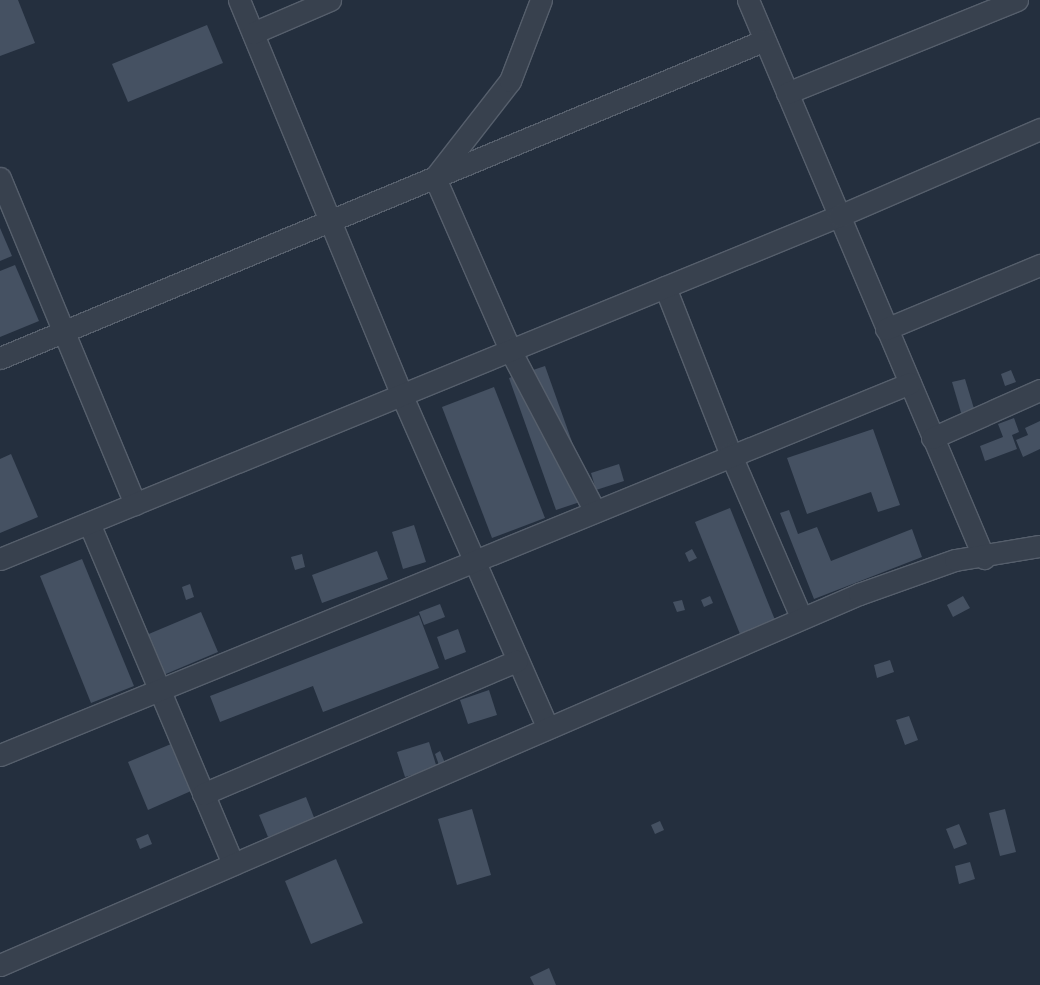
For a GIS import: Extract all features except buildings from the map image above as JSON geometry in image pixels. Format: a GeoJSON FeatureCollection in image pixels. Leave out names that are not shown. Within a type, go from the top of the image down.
{"type":"FeatureCollection","features":[{"type":"Feature","properties":{"kind":"street"},"geometry":{"type":"LineString","coordinates":[[239,0],[402,396],[547,727]]}},
{"type":"Feature","properties":{"kind":"street"},"geometry":{"type":"LineString","coordinates":[[253,33],[330,0]]}},
{"type":"Feature","properties":{"kind":"street"},"geometry":{"type":"LineString","coordinates":[[435,178],[510,81],[541,0]]}},
{"type":"Feature","properties":{"kind":"street"},"geometry":{"type":"LineString","coordinates":[[748,0],[984,558]]}},
{"type":"Feature","properties":{"kind":"street"},"geometry":{"type":"LineString","coordinates":[[787,93],[1017,0]]}},
{"type":"Feature","properties":{"kind":"street"},"geometry":{"type":"LineString","coordinates":[[0,358],[765,40]]}},
{"type":"Feature","properties":{"kind":"street"},"geometry":{"type":"LineString","coordinates":[[0,559],[839,216],[1040,129]]}},
{"type":"Feature","properties":{"kind":"street"},"geometry":{"type":"LineString","coordinates":[[0,178],[135,504]]}},
{"type":"Feature","properties":{"kind":"street"},"geometry":{"type":"LineString","coordinates":[[435,178],[510,350],[595,511]]}},
{"type":"Feature","properties":{"kind":"street"},"geometry":{"type":"LineString","coordinates":[[886,329],[1040,266]]}},
{"type":"Feature","properties":{"kind":"street"},"geometry":{"type":"LineString","coordinates":[[665,287],[730,454],[801,617]]}},
{"type":"Feature","properties":{"kind":"street"},"geometry":{"type":"LineString","coordinates":[[0,755],[475,563],[730,454],[910,383]]}},
{"type":"Feature","properties":{"kind":"street"},"geometry":{"type":"LineString","coordinates":[[932,438],[1040,390]]}},
{"type":"Feature","properties":{"kind":"street"},"geometry":{"type":"LineString","coordinates":[[88,523],[233,864]]}},
{"type":"Feature","properties":{"kind":"street"},"geometry":{"type":"LineString","coordinates":[[0,965],[801,617],[906,575],[955,560],[984,558],[1040,546]]}},
{"type":"Feature","properties":{"kind":"street"},"geometry":{"type":"LineString","coordinates":[[203,794],[517,661]]}}]}
